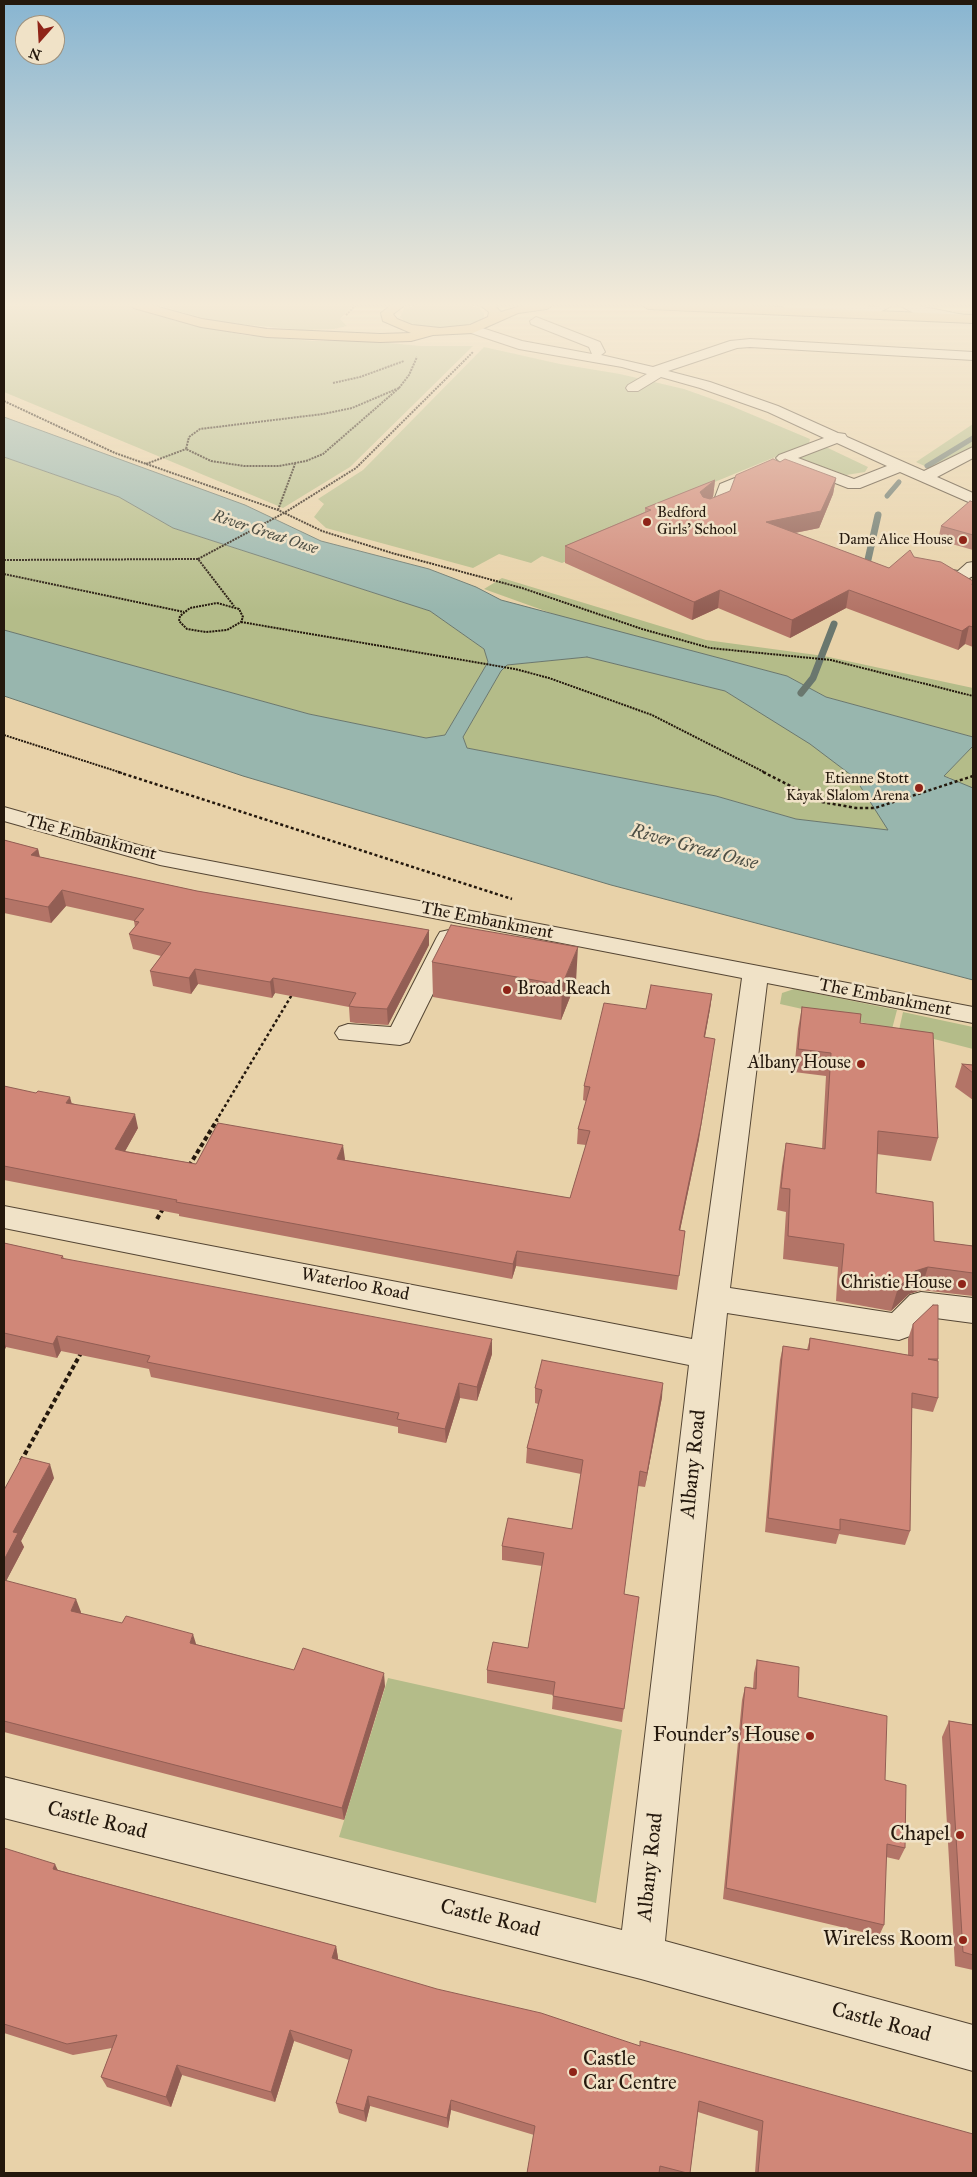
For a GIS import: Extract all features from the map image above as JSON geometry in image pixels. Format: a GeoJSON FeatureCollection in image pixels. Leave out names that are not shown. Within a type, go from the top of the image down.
{"type":"FeatureCollection","features":[{"type":"Feature","properties":{"kind":"street"},"geometry":{"type":"LineString","coordinates":[[767,407],[840,437],[973,498]]}},
{"type":"Feature","properties":{"kind":"street"},"geometry":{"type":"LineString","coordinates":[[708,509],[720,502],[726,487],[780,465],[784,458],[840,437]]}},
{"type":"Feature","properties":{"kind":"street"},"geometry":{"type":"LineString","coordinates":[[924,477],[973,452]]}},
{"type":"Feature","properties":{"kind":"street"},"geometry":{"type":"LineString","coordinates":[[784,458],[854,484],[902,466]]}},
{"type":"Feature","properties":{"kind":"street"},"geometry":{"type":"LineString","coordinates":[[917,569],[962,577],[973,567]]}},
{"type":"Feature","properties":{"kind":"street","name":"The Embankment"},"geometry":{"type":"LineString","coordinates":[[4,814],[160,858],[973,1015]]}},
{"type":"Feature","properties":{"kind":"street"},"geometry":{"type":"LineString","coordinates":[[348,1033],[400,1036],[459,915]]}},
{"type":"Feature","properties":{"kind":"street","name":"Albany Road"},"geometry":{"type":"LineString","coordinates":[[641,1957],[712,1298],[756,972]]}},
{"type":"Feature","properties":{"kind":"street","name":"Waterloo Road"},"geometry":{"type":"LineString","coordinates":[[4,1217],[706,1355]]}},
{"type":"Feature","properties":{"kind":"street"},"geometry":{"type":"LineString","coordinates":[[712,1298],[899,1326],[921,1304],[973,1311]]}},
{"type":"Feature","properties":{"kind":"street","name":"Castle Road"},"geometry":{"type":"LineString","coordinates":[[4,1798],[641,1957],[973,2048]]}},
{"type":"Feature","properties":{"kind":"path"},"geometry":{"type":"LineString","coordinates":[[16,407],[115,453],[278,510],[322,531],[392,553],[522,588],[642,629],[710,648],[831,660],[973,696]]}},
{"type":"Feature","properties":{"kind":"path"},"geometry":{"type":"LineString","coordinates":[[186,450],[189,437],[200,429],[323,414],[355,407]]}},
{"type":"Feature","properties":{"kind":"path"},"geometry":{"type":"LineString","coordinates":[[145,464],[186,450],[211,461],[244,466],[279,466],[306,461],[323,454],[378,407]]}},
{"type":"Feature","properties":{"kind":"path"},"geometry":{"type":"LineString","coordinates":[[4,560],[198,559],[284,513],[356,468],[418,407]]}},
{"type":"Feature","properties":{"kind":"path"},"geometry":{"type":"LineString","coordinates":[[278,510],[295,463]]}},
{"type":"Feature","properties":{"kind":"path"},"geometry":{"type":"LineString","coordinates":[[198,559],[234,606],[243,613],[241,622]]}},
{"type":"Feature","properties":{"kind":"path"},"geometry":{"type":"LineString","coordinates":[[4,574],[184,612],[207,604],[234,606]]}},
{"type":"Feature","properties":{"kind":"path"},"geometry":{"type":"LineString","coordinates":[[184,612],[179,621],[187,629],[196,631],[216,632],[227,630],[241,622],[515,669],[549,678],[652,715],[822,802],[856,808],[875,808],[973,776]]}},
{"type":"Feature","properties":{"kind":"path"},"geometry":{"type":"LineString","coordinates":[[4,735],[517,900]]}},
{"type":"Feature","properties":{"kind":"path"},"geometry":{"type":"LineString","coordinates":[[4,739],[8,736]]}},
{"type":"Feature","properties":{"kind":"path"},"geometry":{"type":"LineString","coordinates":[[184,1175],[296,988]]}},
{"type":"Feature","properties":{"kind":"path"},"geometry":{"type":"LineString","coordinates":[[143,1243],[168,1200]]}},
{"type":"Feature","properties":{"kind":"path"},"geometry":{"type":"LineString","coordinates":[[18,1466],[85,1346]]}},
{"type":"Feature","properties":{"kind":"green space"},"geometry":{"type":"Polygon","coordinates":[[[39,407],[411,407],[350,467],[283,508],[39,407]]]}},
{"type":"Feature","properties":{"kind":"green space"},"geometry":{"type":"Polygon","coordinates":[[[425,407],[733,407],[810,439],[809,443],[705,486],[601,547],[562,563],[542,556],[531,563],[499,554],[473,568],[326,528],[314,517],[324,504],[318,499],[363,470],[425,407]]]}},
{"type":"Feature","properties":{"kind":"green space"},"geometry":{"type":"Polygon","coordinates":[[[973,424],[973,451],[935,471],[916,462],[973,424]]]}},
{"type":"Feature","properties":{"kind":"green space"},"geometry":{"type":"Polygon","coordinates":[[[821,448],[828,448],[868,467],[865,472],[846,475],[799,458],[821,448]]]}},
{"type":"Feature","properties":{"kind":"green space"},"geometry":{"type":"Polygon","coordinates":[[[4,457],[119,497],[173,528],[430,611],[484,649],[488,662],[445,735],[426,738],[309,714],[4,630],[4,457]]]}},
{"type":"Feature","properties":{"kind":"green space"},"geometry":{"type":"Polygon","coordinates":[[[502,578],[706,640],[824,656],[973,688],[973,737],[826,697],[787,676],[559,616],[484,589],[502,578]]]}},
{"type":"Feature","properties":{"kind":"green space"},"geometry":{"type":"Polygon","coordinates":[[[587,657],[725,691],[811,744],[855,778],[871,803],[951,778],[944,776],[973,746],[973,802],[889,831],[796,819],[716,796],[467,748],[463,737],[501,671],[507,665],[587,657]]]}},
{"type":"Feature","properties":{"kind":"green space"},"geometry":{"type":"Polygon","coordinates":[[[794,989],[897,1010],[892,1029],[780,1004],[782,993],[794,989]]]}},
{"type":"Feature","properties":{"kind":"green space"},"geometry":{"type":"Polygon","coordinates":[[[903,1012],[973,1027],[973,1049],[899,1030],[903,1012]]]}},
{"type":"Feature","properties":{"kind":"green space"},"geometry":{"type":"Polygon","coordinates":[[[388,1678],[622,1730],[596,1903],[339,1837],[388,1678]]]}},
{"type":"Feature","properties":{"kind":"water","name":"River Great Ouse"},"geometry":{"type":"Polygon","coordinates":[[[4,417],[245,505],[321,541],[429,569],[476,587],[501,600],[787,676],[826,697],[973,737],[973,746],[944,776],[973,788],[973,980],[611,885],[243,776],[4,696],[4,630],[309,714],[426,738],[445,735],[488,662],[484,649],[430,611],[173,528],[119,497],[4,457],[4,417]],[[587,657],[507,665],[501,671],[463,737],[467,748],[716,796],[796,819],[888,830],[855,778],[810,744],[725,691],[587,657]]]}},
{"type":"Feature","properties":{"kind":"building"},"geometry":{"type":"Polygon","coordinates":[[[773,459],[780,462],[785,459],[836,478],[821,511],[766,522],[889,568],[910,550],[914,557],[941,562],[973,581],[973,627],[969,626],[962,631],[849,590],[792,620],[720,590],[694,602],[565,546],[651,510],[645,508],[715,480],[700,492],[703,497],[710,499],[730,491],[736,475],[773,459]]]}},
{"type":"Feature","properties":{"kind":"building"},"geometry":{"type":"Polygon","coordinates":[[[970,501],[973,502],[973,535],[941,526],[970,501]]]}},
{"type":"Feature","properties":{"kind":"building"},"geometry":{"type":"Polygon","coordinates":[[[4,840],[38,849],[31,855],[197,891],[429,930],[387,1009],[349,1006],[356,993],[273,978],[270,982],[195,969],[189,978],[150,971],[171,943],[129,934],[139,922],[134,921],[144,909],[62,890],[48,907],[4,898],[4,840]]]}},
{"type":"Feature","properties":{"kind":"building"},"geometry":{"type":"Polygon","coordinates":[[[451,925],[578,947],[562,985],[432,962],[451,925]]]}},
{"type":"Feature","properties":{"kind":"building"},"geometry":{"type":"Polygon","coordinates":[[[651,985],[712,994],[704,1037],[715,1039],[701,1124],[679,1230],[685,1231],[679,1276],[517,1251],[513,1264],[176,1202],[177,1200],[4,1166],[4,1086],[36,1093],[38,1091],[70,1097],[66,1103],[135,1114],[115,1149],[127,1152],[196,1164],[218,1123],[343,1145],[337,1159],[570,1198],[590,1131],[578,1129],[590,1087],[584,1086],[604,1003],[646,1009],[651,985]]]}},
{"type":"Feature","properties":{"kind":"building"},"geometry":{"type":"Polygon","coordinates":[[[802,1007],[861,1014],[860,1023],[933,1033],[938,1138],[878,1131],[876,1193],[933,1202],[934,1241],[973,1246],[973,1273],[928,1267],[915,1271],[898,1288],[841,1278],[844,1244],[788,1236],[790,1189],[781,1188],[786,1143],[825,1149],[831,1053],[798,1049],[802,1007]]]}},
{"type":"Feature","properties":{"kind":"building"},"geometry":{"type":"Polygon","coordinates":[[[962,1064],[973,1065],[973,1073],[962,1064]]]}},
{"type":"Feature","properties":{"kind":"building"},"geometry":{"type":"Polygon","coordinates":[[[4,1243],[63,1256],[61,1258],[492,1339],[477,1387],[459,1383],[445,1429],[397,1419],[399,1413],[147,1362],[150,1356],[57,1336],[53,1344],[4,1333],[4,1243]]]}},
{"type":"Feature","properties":{"kind":"building"},"geometry":{"type":"Polygon","coordinates":[[[933,1305],[938,1305],[938,1359],[928,1359],[938,1361],[938,1398],[912,1393],[910,1531],[840,1519],[840,1530],[768,1518],[783,1346],[809,1350],[810,1338],[913,1356],[913,1324],[933,1305]]]}},
{"type":"Feature","properties":{"kind":"building"},"geometry":{"type":"Polygon","coordinates":[[[542,1360],[663,1383],[647,1473],[640,1471],[624,1594],[639,1597],[624,1709],[553,1696],[555,1682],[487,1670],[493,1642],[528,1648],[544,1553],[502,1546],[508,1518],[572,1529],[583,1460],[527,1448],[542,1390],[535,1388],[542,1360]]]}},
{"type":"Feature","properties":{"kind":"building"},"geometry":{"type":"Polygon","coordinates":[[[22,1457],[50,1464],[13,1532],[18,1533],[4,1560],[4,1490],[22,1457]]]}},
{"type":"Feature","properties":{"kind":"building"},"geometry":{"type":"Polygon","coordinates":[[[4,1580],[76,1599],[71,1611],[122,1623],[126,1616],[193,1634],[190,1643],[294,1670],[303,1648],[384,1673],[342,1808],[4,1721],[4,1580]]]}},
{"type":"Feature","properties":{"kind":"building"},"geometry":{"type":"Polygon","coordinates":[[[757,1660],[799,1667],[798,1697],[887,1716],[885,1780],[906,1785],[905,1848],[887,1844],[884,1925],[726,1888],[745,1687],[756,1689],[757,1660]]]}},
{"type":"Feature","properties":{"kind":"building","name":"Chapel"},"geometry":{"type":"Polygon","coordinates":[[[949,1721],[973,1725],[973,1955],[963,1952],[949,1721]]]}},
{"type":"Feature","properties":{"kind":"building"},"geometry":{"type":"Polygon","coordinates":[[[4,1848],[55,1864],[53,1869],[336,1946],[332,1958],[437,1989],[541,2013],[640,2046],[640,2041],[973,2134],[973,2173],[758,2173],[763,2121],[699,2101],[690,2173],[660,2166],[659,2173],[527,2173],[535,2126],[451,2100],[447,2118],[368,2096],[364,2111],[336,2103],[352,2050],[290,2030],[271,2092],[177,2065],[166,2097],[101,2077],[117,2035],[67,2044],[4,2024],[4,1848]]]}},
{"type":"Feature","properties":{"kind":"waterway"},"geometry":{"type":"LineString","coordinates":[[927,466],[973,438]]}},
{"type":"Feature","properties":{"kind":"waterway"},"geometry":{"type":"LineString","coordinates":[[887,496],[899,482]]}},
{"type":"Feature","properties":{"kind":"waterway"},"geometry":{"type":"LineString","coordinates":[[865,573],[878,515]]}},
{"type":"Feature","properties":{"kind":"waterway"},"geometry":{"type":"LineString","coordinates":[[801,693],[813,678],[834,624]]}},
{"type":"Feature","properties":{"kind":"place","name":"Bedford Girls' School"},"geometry":{"type":"Point","coordinates":[647,522]}},
{"type":"Feature","properties":{"kind":"place","name":"Dame Alice House"},"geometry":{"type":"Point","coordinates":[963,540]}},
{"type":"Feature","properties":{"kind":"place","name":"Etienne Stott Kayak Slalom Arena"},"geometry":{"type":"Point","coordinates":[919,788]}},
{"type":"Feature","properties":{"kind":"place","name":"Broad Reach"},"geometry":{"type":"Point","coordinates":[507,990]}},
{"type":"Feature","properties":{"kind":"place","name":"Albany House"},"geometry":{"type":"Point","coordinates":[861,1064]}},
{"type":"Feature","properties":{"kind":"place","name":"Christie House"},"geometry":{"type":"Point","coordinates":[962,1284]}},
{"type":"Feature","properties":{"kind":"place","name":"Founder's House"},"geometry":{"type":"Point","coordinates":[810,1736]}},
{"type":"Feature","properties":{"kind":"place","name":"Chapel"},"geometry":{"type":"Point","coordinates":[960,1835]}},
{"type":"Feature","properties":{"kind":"place","name":"Wireless Room"},"geometry":{"type":"Point","coordinates":[963,1940]}},
{"type":"Feature","properties":{"kind":"place","name":"Castle Car Centre"},"geometry":{"type":"Point","coordinates":[573,2072]}}]}
